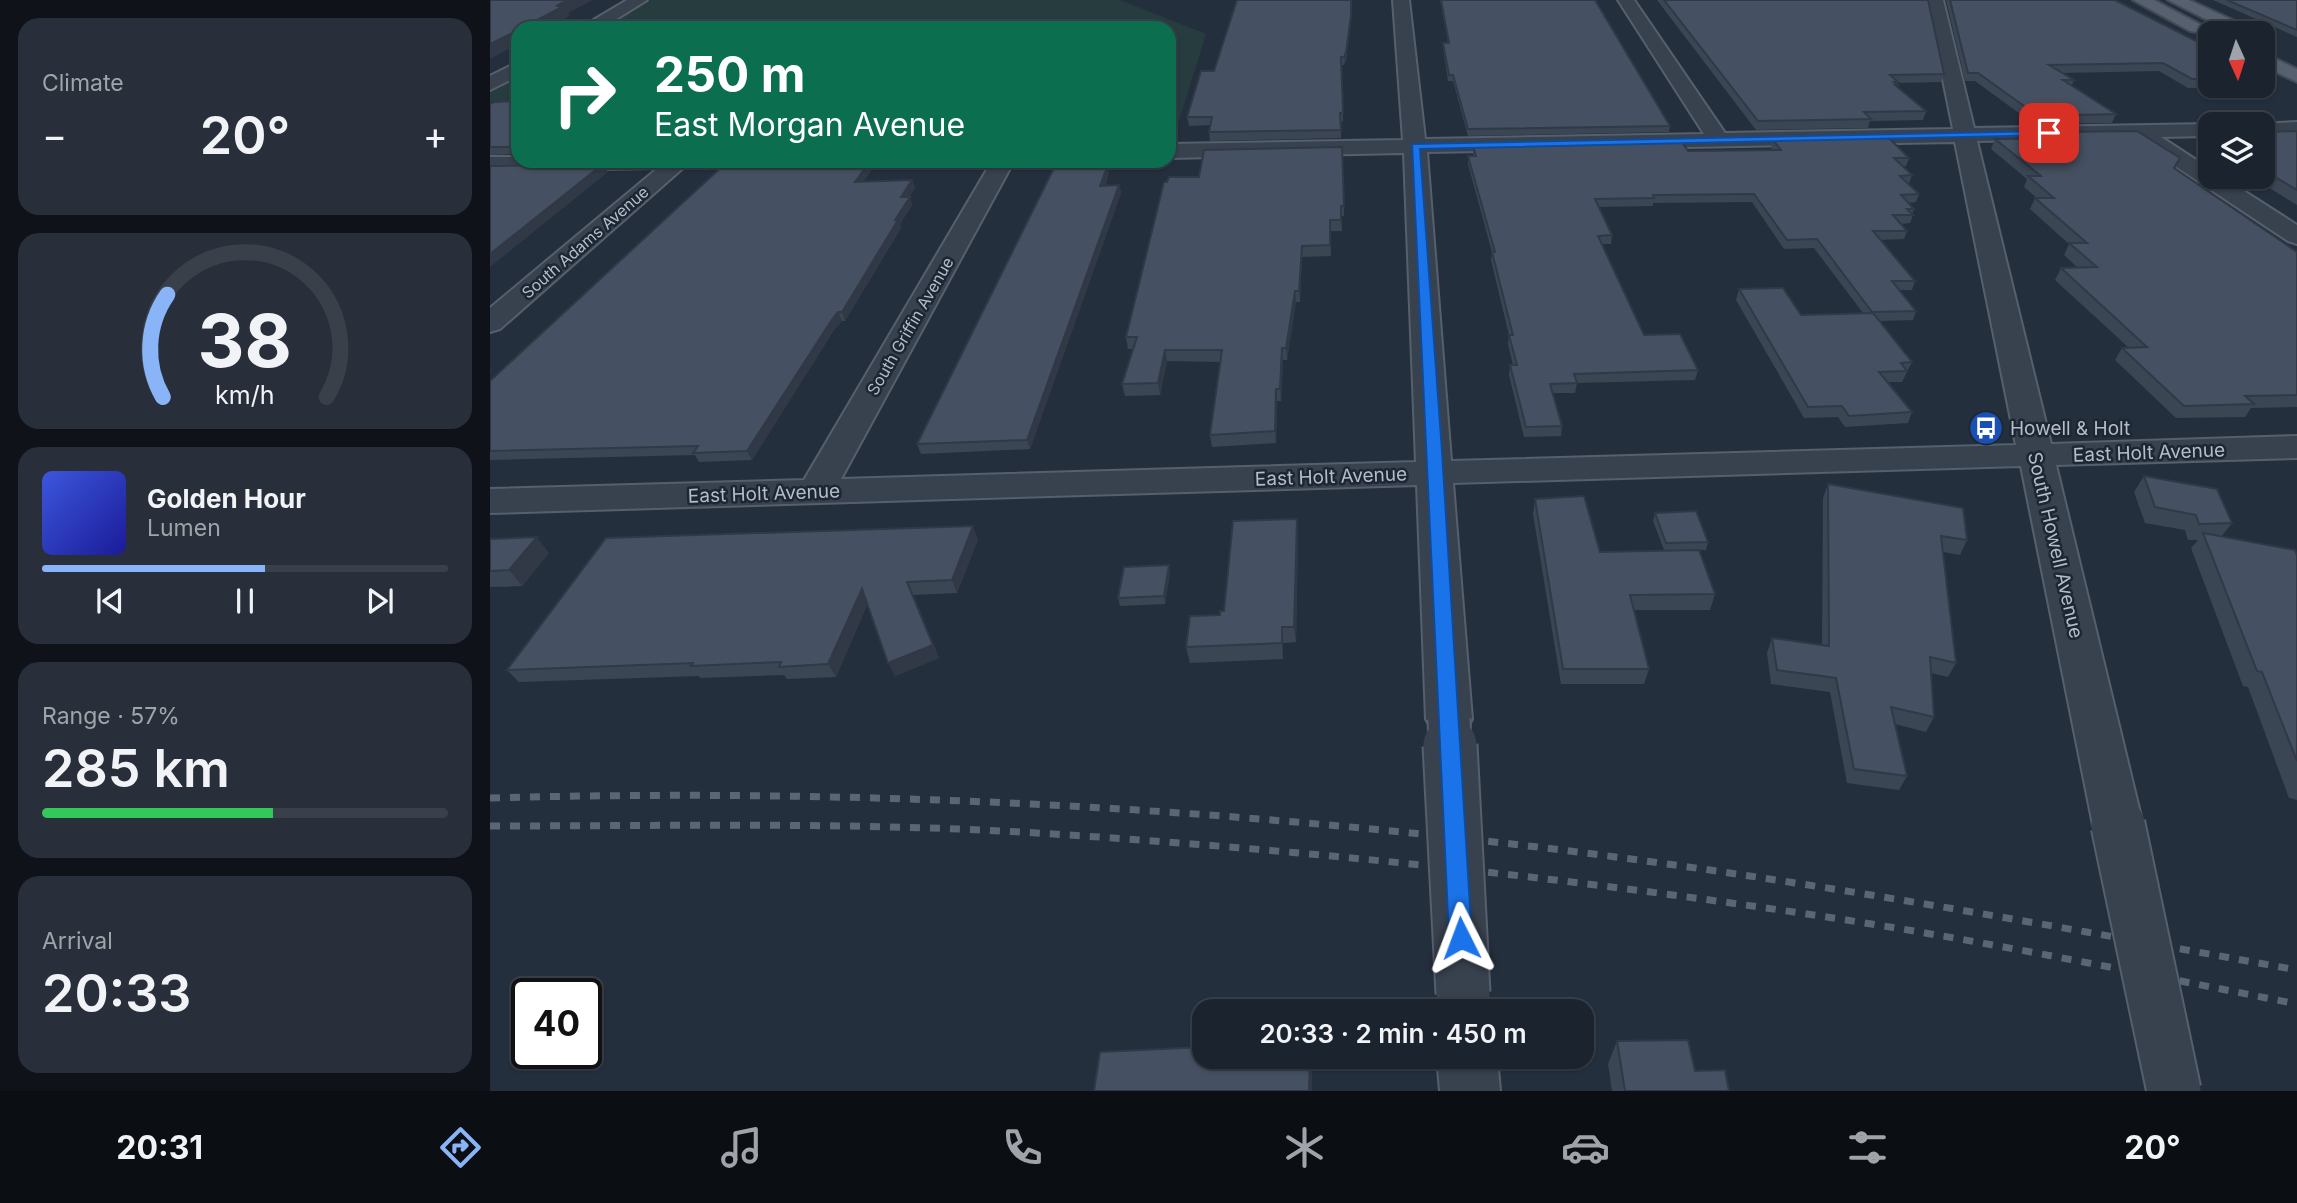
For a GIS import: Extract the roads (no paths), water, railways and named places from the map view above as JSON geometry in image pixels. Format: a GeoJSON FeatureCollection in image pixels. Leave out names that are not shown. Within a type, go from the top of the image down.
{"type":"FeatureCollection","features":[{"type":"Feature","properties":{"kind":"main road"},"geometry":{"type":"LineString","coordinates":[[2141,0],[2198,28]]}},
{"type":"Feature","properties":{"kind":"main road"},"geometry":{"type":"LineString","coordinates":[[2176,0],[2221,21]]}},
{"type":"Feature","properties":{"kind":"main road"},"geometry":{"type":"LineString","coordinates":[[2275,47],[2297,57]]}},
{"type":"Feature","properties":{"kind":"main road"},"geometry":{"type":"LineString","coordinates":[[2275,65],[2297,76]]}},
{"type":"Feature","properties":{"kind":"street"},"geometry":{"type":"LineString","coordinates":[[602,21],[639,0]]}},
{"type":"Feature","properties":{"kind":"street"},"geometry":{"type":"LineString","coordinates":[[1401,0],[1415,146],[1436,473],[1464,999]]}},
{"type":"Feature","properties":{"kind":"street"},"geometry":{"type":"LineString","coordinates":[[1626,0],[1718,140]]}},
{"type":"Feature","properties":{"kind":"street","name":"South Howell Avenue"},"geometry":{"type":"LineString","coordinates":[[1936,0],[2174,1091]]}},
{"type":"Feature","properties":{"kind":"street"},"geometry":{"type":"LineString","coordinates":[[490,84],[511,72]]}},
{"type":"Feature","properties":{"kind":"street"},"geometry":{"type":"LineString","coordinates":[[2275,129],[2297,128]]}},
{"type":"Feature","properties":{"kind":"street"},"geometry":{"type":"LineString","coordinates":[[1176,151],[2198,130]]}},
{"type":"Feature","properties":{"kind":"street"},"geometry":{"type":"LineString","coordinates":[[2138,132],[2297,236]]}},
{"type":"Feature","properties":{"kind":"street"},"geometry":{"type":"LineString","coordinates":[[490,164],[511,164]]}},
{"type":"Feature","properties":{"kind":"street","name":"South Adams Avenue"},"geometry":{"type":"LineString","coordinates":[[490,323],[672,168]]}},
{"type":"Feature","properties":{"kind":"street","name":"South Griffin Avenue"},"geometry":{"type":"LineString","coordinates":[[816,491],[999,168]]}},
{"type":"Feature","properties":{"kind":"street","name":"East Holt Avenue"},"geometry":{"type":"LineString","coordinates":[[490,500],[2297,447]]}},
{"type":"Feature","properties":{"kind":"street"},"geometry":{"type":"LineString","coordinates":[[1468,1069],[1469,1091]]}},
{"type":"Feature","properties":{"kind":"railway"},"geometry":{"type":"LineString","coordinates":[[490,798],[734,796],[979,802],[1223,816],[1345,827],[1571,851],[1779,880],[2297,970]]}},
{"type":"Feature","properties":{"kind":"railway"},"geometry":{"type":"LineString","coordinates":[[490,826],[755,825],[954,829],[1321,855],[1621,888],[1880,925],[2297,1004]]}},
{"type":"Feature","properties":{"kind":"place","name":"Howell & Holt"},"geometry":{"type":"Point","coordinates":[1986,428]}}]}
